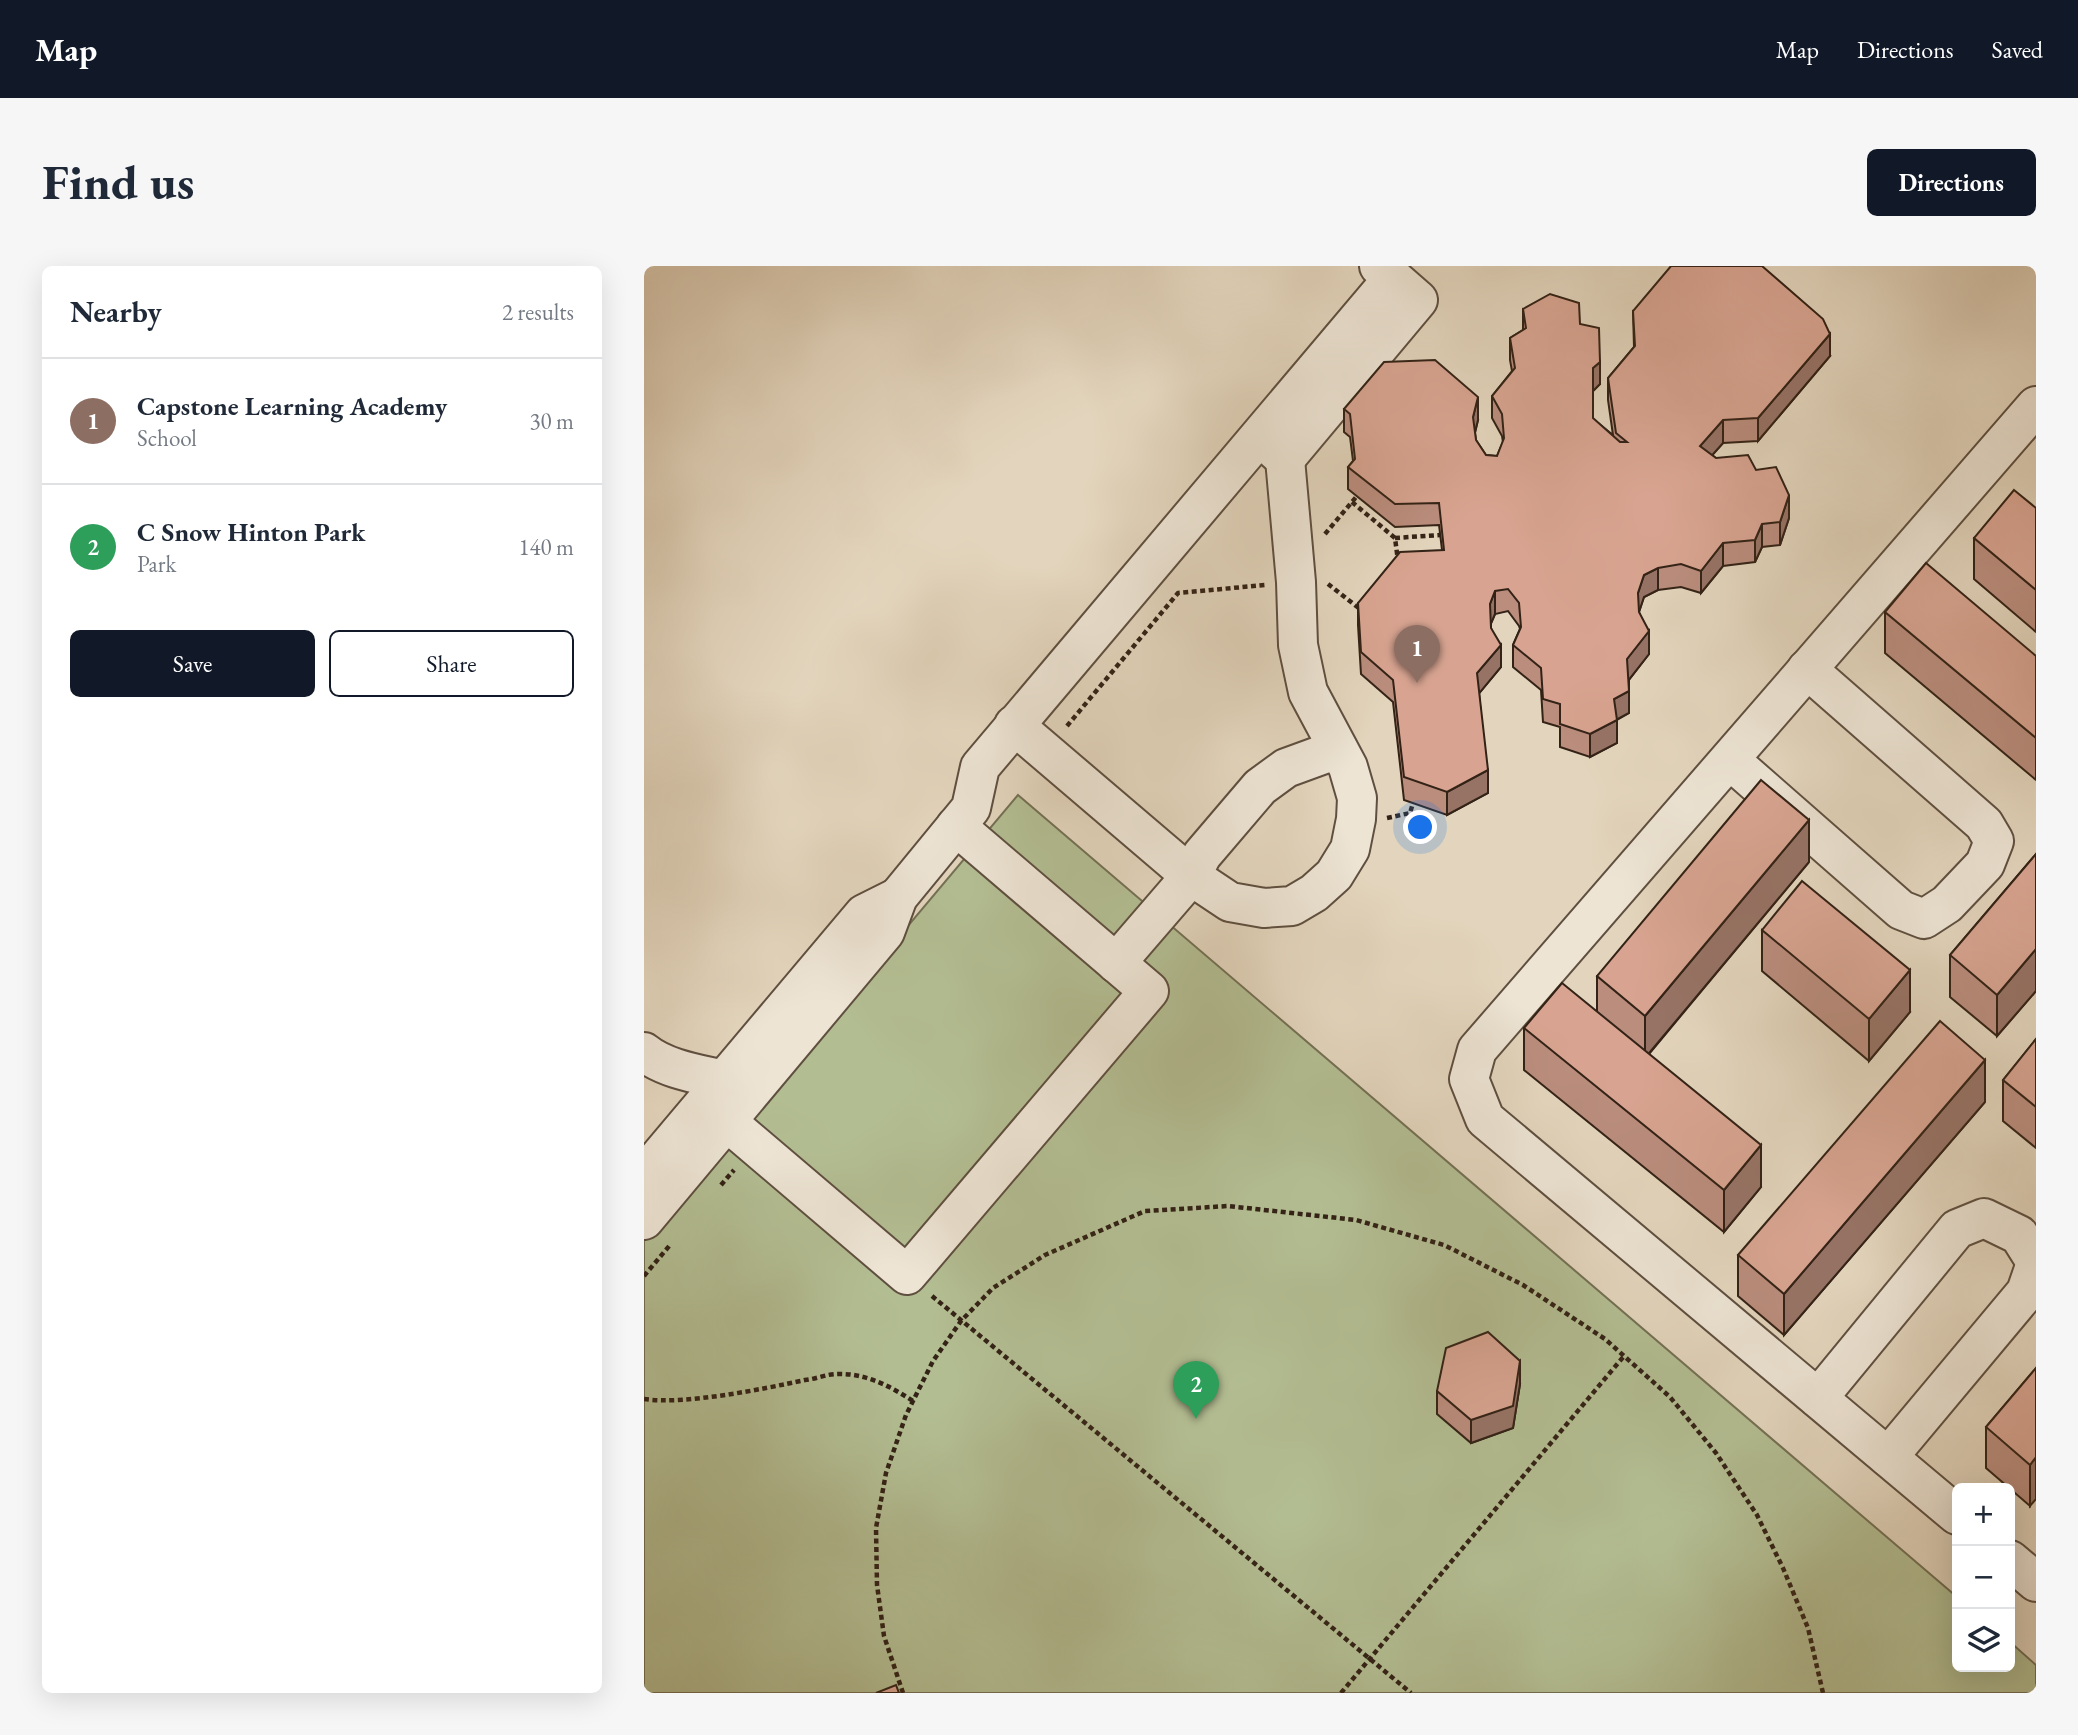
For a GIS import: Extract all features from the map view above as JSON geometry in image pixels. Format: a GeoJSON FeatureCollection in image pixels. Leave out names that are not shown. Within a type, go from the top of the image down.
{"type":"FeatureCollection","features":[{"type":"Feature","properties":{"kind":"street"},"geometry":{"type":"LineString","coordinates":[[644,1175],[711,1107],[864,914],[898,897],[971,808],[980,767],[1014,725],[1272,447],[1386,272]]}},
{"type":"Feature","properties":{"kind":"street"},"geometry":{"type":"LineString","coordinates":[[1952,1511],[1485,1119],[1469,1079],[1477,1050],[2036,406]]}},
{"type":"Feature","properties":{"kind":"street"},"geometry":{"type":"LineString","coordinates":[[1014,725],[1191,876],[1230,902],[1254,907],[1292,906],[1314,893],[1334,875],[1350,849],[1357,798],[1348,767],[1308,692],[1298,645],[1296,582],[1272,447]]}},
{"type":"Feature","properties":{"kind":"street"},"geometry":{"type":"LineString","coordinates":[[1730,760],[1901,910],[1924,919],[1947,904],[1985,864],[1994,841],[1984,824],[1807,669]]}},
{"type":"Feature","properties":{"kind":"street"},"geometry":{"type":"LineString","coordinates":[[1116,963],[1191,876],[1202,855],[1261,787],[1286,768],[1338,749]]}},
{"type":"Feature","properties":{"kind":"street"},"geometry":{"type":"LineString","coordinates":[[648,1055],[907,1275],[1149,991],[956,826]]}},
{"type":"Feature","properties":{"kind":"street"},"geometry":{"type":"LineString","coordinates":[[648,1055],[691,1072],[711,1107]]}},
{"type":"Feature","properties":{"kind":"street"},"geometry":{"type":"LineString","coordinates":[[644,1220],[711,1107]]}},
{"type":"Feature","properties":{"kind":"street"},"geometry":{"type":"LineString","coordinates":[[1818,1398],[1957,1229],[1984,1218],[2019,1235],[2036,1262],[2026,1292],[1888,1457]]}},
{"type":"Feature","properties":{"kind":"street"},"geometry":{"type":"LineString","coordinates":[[2015,1564],[2036,1582]]}},
{"type":"Feature","properties":{"kind":"path"},"geometry":{"type":"LineString","coordinates":[[1318,542],[1357,496]]}},
{"type":"Feature","properties":{"kind":"path"},"geometry":{"type":"LineString","coordinates":[[1352,502],[1395,538],[1440,535]]}},
{"type":"Feature","properties":{"kind":"path"},"geometry":{"type":"LineString","coordinates":[[1395,538],[1398,566]]}},
{"type":"Feature","properties":{"kind":"path"},"geometry":{"type":"LineString","coordinates":[[1046,751],[1178,593],[1321,580],[1367,615]]}},
{"type":"Feature","properties":{"kind":"path"},"geometry":{"type":"LineString","coordinates":[[1361,610],[1368,601]]}},
{"type":"Feature","properties":{"kind":"path"},"geometry":{"type":"LineString","coordinates":[[1387,818],[1410,813],[1413,803]]}},
{"type":"Feature","properties":{"kind":"path"},"geometry":{"type":"LineString","coordinates":[[902,1693],[884,1636],[877,1585],[876,1528],[886,1473],[913,1401],[933,1361],[961,1321],[993,1288],[1045,1255],[1145,1211],[1228,1206],[1356,1220],[1444,1245],[1523,1285],[1605,1339],[1670,1397],[1716,1453],[1757,1515],[1808,1628],[1824,1693]]}},
{"type":"Feature","properties":{"kind":"path"},"geometry":{"type":"LineString","coordinates":[[907,1275],[1412,1693]]}},
{"type":"Feature","properties":{"kind":"path"},"geometry":{"type":"LineString","coordinates":[[1341,1693],[1624,1356]]}},
{"type":"Feature","properties":{"kind":"path"},"geometry":{"type":"LineString","coordinates":[[644,1399],[673,1400],[717,1395],[836,1373],[884,1384],[913,1401]]}},
{"type":"Feature","properties":{"kind":"green space"},"geometry":{"type":"Polygon","coordinates":[[[1018,795],[1952,1593],[1952,1672],[2015,1672],[2015,1646],[2036,1665],[2036,1693],[644,1693],[644,1240],[1018,795]]]}},
{"type":"Feature","properties":{"kind":"building"},"geometry":{"type":"Polygon","coordinates":[[[1671,266],[1762,266],[1823,319],[1830,334],[1758,418],[1723,420],[1700,446],[1716,458],[1748,455],[1756,470],[1776,467],[1789,495],[1780,522],[1762,524],[1755,540],[1723,543],[1701,571],[1681,564],[1658,568],[1644,575],[1638,593],[1639,612],[1649,631],[1627,659],[1629,691],[1614,699],[1617,720],[1590,734],[1560,724],[1560,704],[1543,699],[1541,668],[1513,645],[1521,627],[1519,603],[1508,589],[1495,591],[1490,604],[1491,628],[1501,645],[1477,673],[1488,770],[1447,792],[1404,777],[1393,680],[1361,652],[1358,603],[1400,552],[1444,550],[1439,503],[1395,504],[1348,467],[1355,459],[1350,414],[1344,409],[1384,362],[1435,360],[1478,397],[1473,417],[1476,440],[1486,455],[1497,456],[1504,438],[1502,414],[1492,396],[1515,368],[1510,338],[1526,328],[1523,309],[1550,294],[1579,303],[1580,324],[1599,328],[1600,362],[1593,368],[1593,418],[1620,442],[1627,442],[1616,433],[1608,378],[1635,346],[1633,311],[1671,266]]]}},
{"type":"Feature","properties":{"kind":"building"},"geometry":{"type":"Polygon","coordinates":[[[2014,490],[2036,508],[2036,590],[1974,538],[2014,490]]]}},
{"type":"Feature","properties":{"kind":"building"},"geometry":{"type":"Polygon","coordinates":[[[1926,563],[2036,656],[2036,738],[1885,612],[1926,563]]]}},
{"type":"Feature","properties":{"kind":"building"},"geometry":{"type":"Polygon","coordinates":[[[1761,780],[1809,820],[1645,1016],[1597,976],[1761,780]]]}},
{"type":"Feature","properties":{"kind":"building"},"geometry":{"type":"Polygon","coordinates":[[[2036,854],[2036,949],[1997,995],[1950,955],[2036,854]]]}},
{"type":"Feature","properties":{"kind":"building"},"geometry":{"type":"Polygon","coordinates":[[[1802,881],[1910,970],[1869,1019],[1762,930],[1802,881]]]}},
{"type":"Feature","properties":{"kind":"building"},"geometry":{"type":"Polygon","coordinates":[[[1562,983],[1761,1145],[1724,1190],[1524,1028],[1562,983]]]}},
{"type":"Feature","properties":{"kind":"building"},"geometry":{"type":"Polygon","coordinates":[[[1940,1021],[1985,1060],[1784,1294],[1738,1255],[1940,1021]]]}},
{"type":"Feature","properties":{"kind":"building"},"geometry":{"type":"Polygon","coordinates":[[[2036,1039],[2036,1107],[2003,1080],[2036,1039]]]}},
{"type":"Feature","properties":{"kind":"building"},"geometry":{"type":"Polygon","coordinates":[[[1488,1332],[1520,1361],[1513,1406],[1471,1420],[1437,1391],[1446,1348],[1488,1332]]]}},
{"type":"Feature","properties":{"kind":"building"},"geometry":{"type":"Polygon","coordinates":[[[2036,1368],[2036,1457],[2030,1465],[1986,1427],[2036,1368]]]}},
{"type":"Feature","properties":{"kind":"building"},"geometry":{"type":"Polygon","coordinates":[[[896,1685],[899,1693],[876,1693],[896,1685]]]}},
{"type":"Feature","properties":{"kind":"place","name":"Capstone Learning Academy"},"geometry":{"type":"Point","coordinates":[1417,683]}},
{"type":"Feature","properties":{"kind":"place","name":"C Snow Hinton Park"},"geometry":{"type":"Point","coordinates":[1196,1419]}}]}
